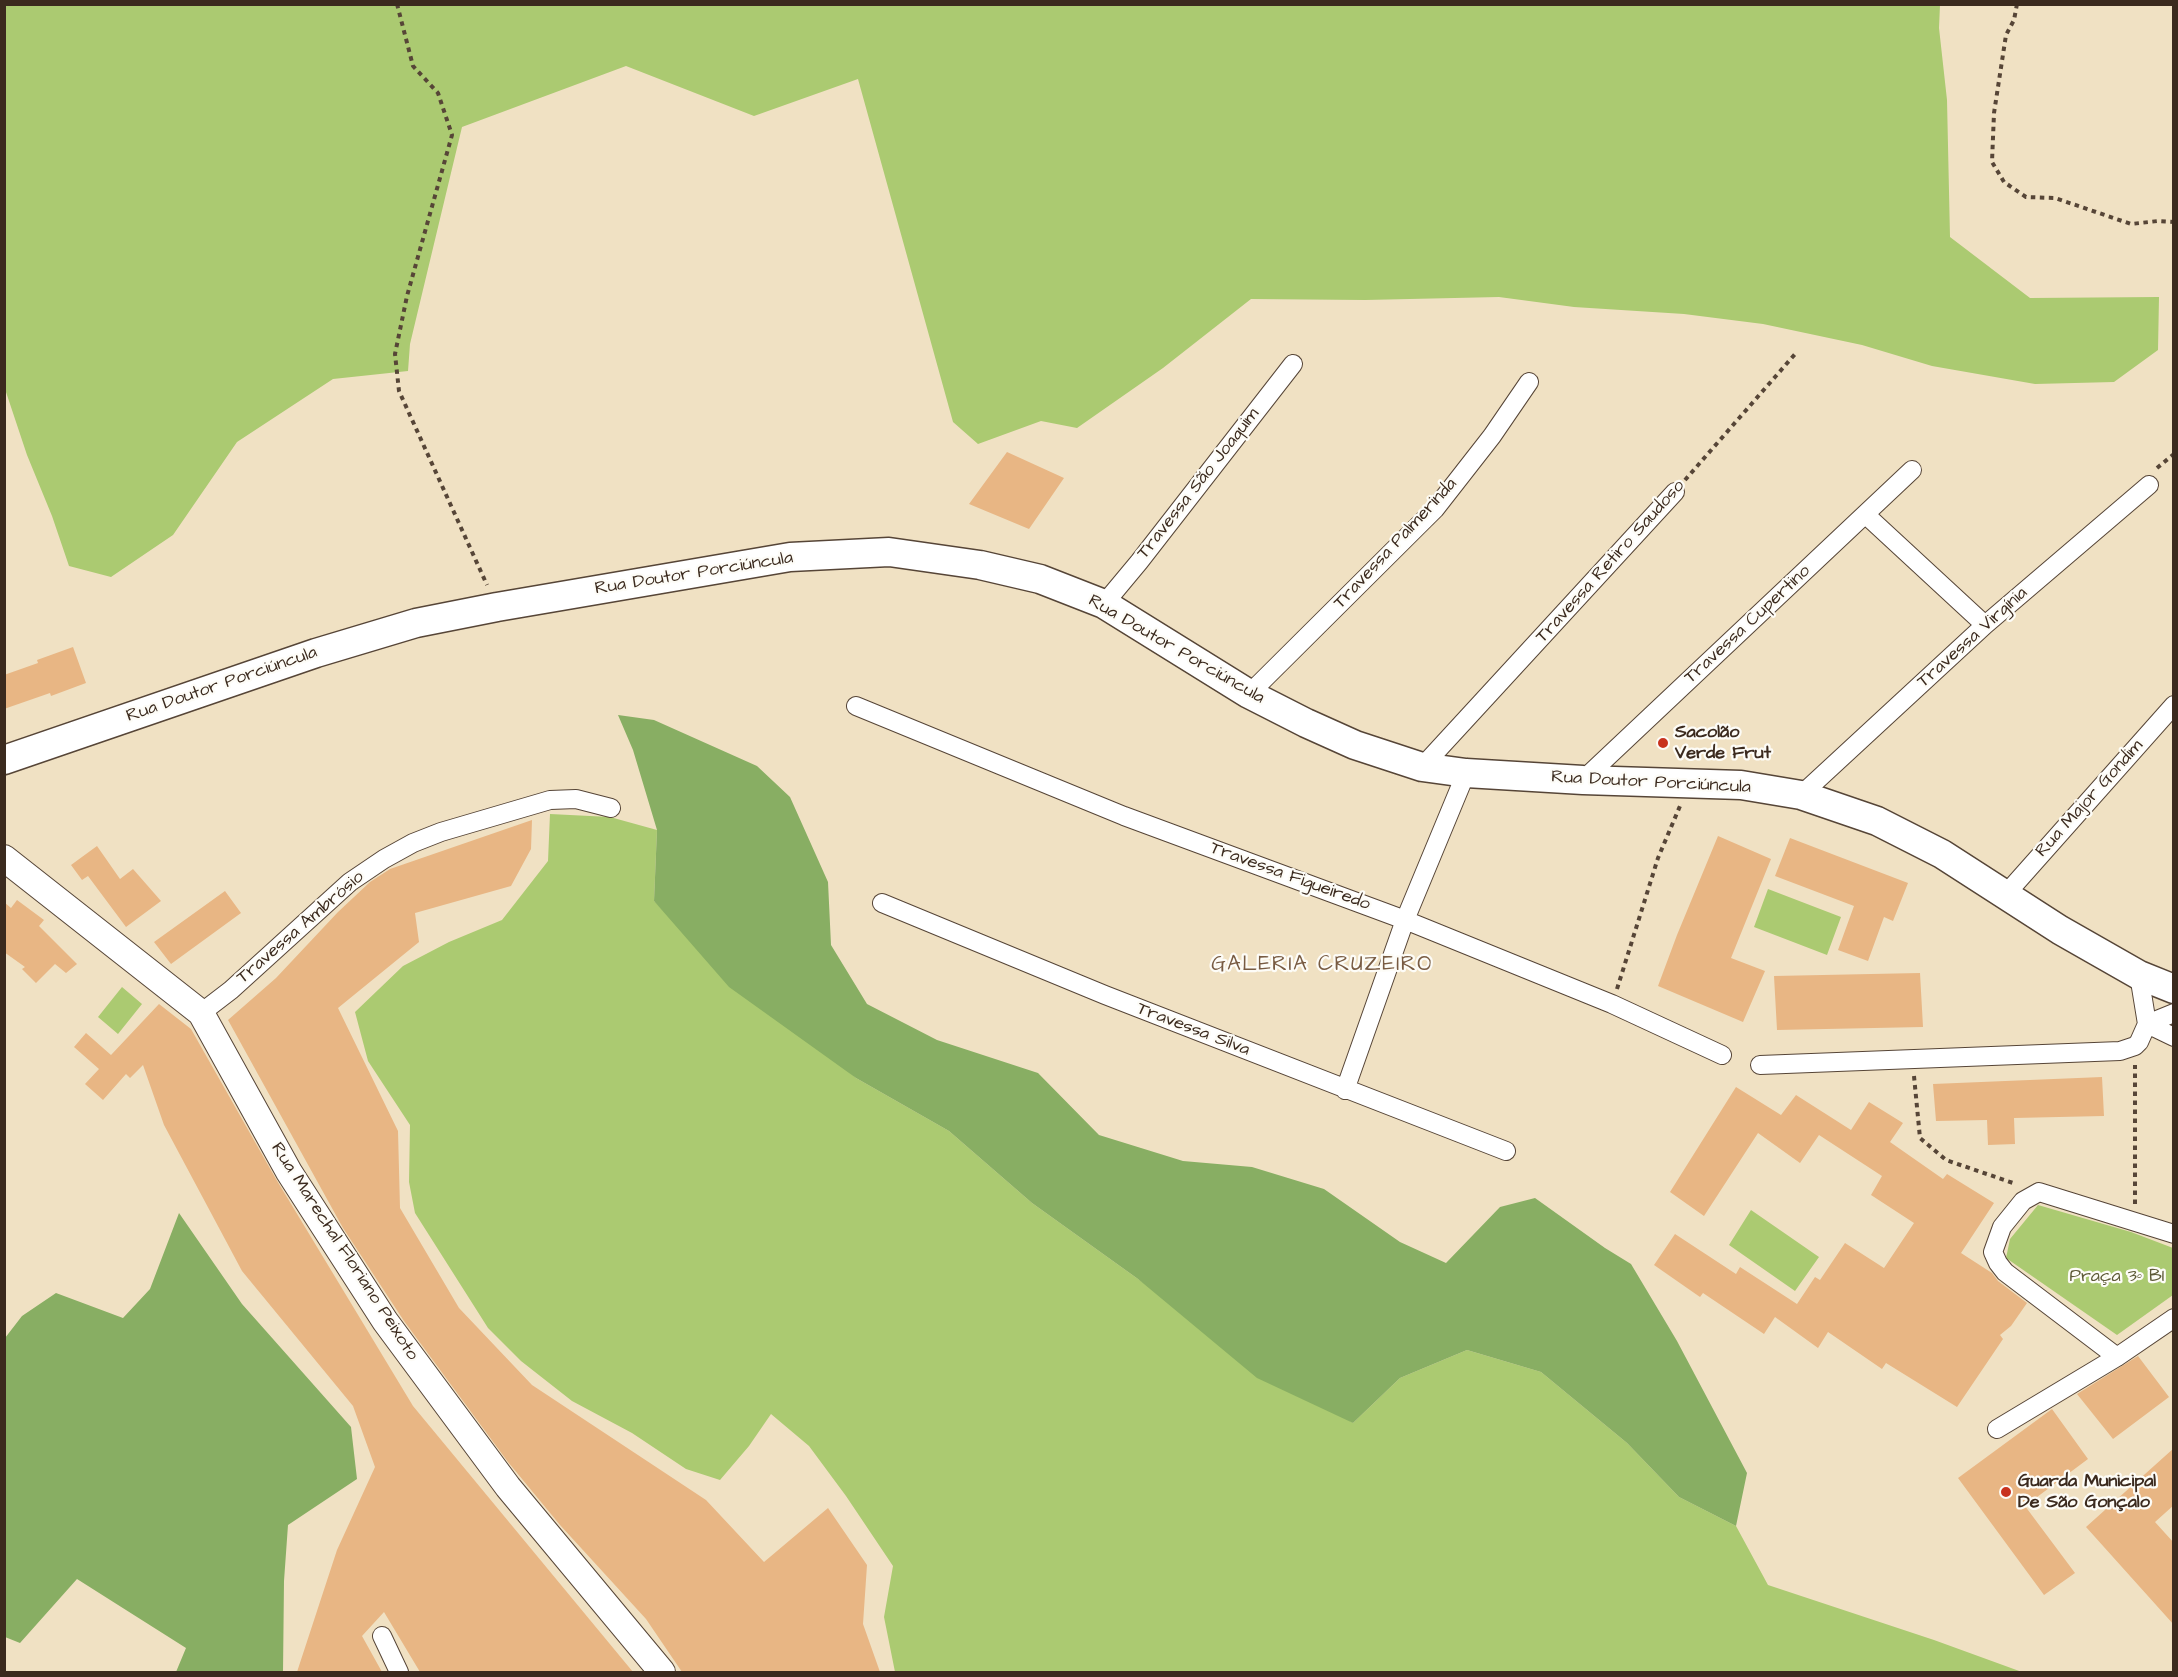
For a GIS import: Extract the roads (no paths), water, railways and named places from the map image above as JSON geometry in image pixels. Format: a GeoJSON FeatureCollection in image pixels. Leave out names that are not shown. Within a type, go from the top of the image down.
{"type":"FeatureCollection","features":[{"type":"Feature","properties":{"kind":"main road","name":"Rua Doutor Porciúncula"},"geometry":{"type":"LineString","coordinates":[[4,760],[316,653],[416,623],[790,557],[889,552],[980,565],[1040,579],[1104,604],[1250,694],[1306,723],[1355,745],[1422,767],[1466,773],[1583,780],[1741,785],[1801,795],[1877,821],[1942,854],[2060,930],[2139,975],[2174,989]]}},
{"type":"Feature","properties":{"kind":"main road","name":"Rua Marechal Floriano Peixoto"},"geometry":{"type":"LineString","coordinates":[[4,858],[201,1013],[289,1172],[385,1321],[508,1487],[662,1672]]}},
{"type":"Feature","properties":{"kind":"street","name":"Travessa São Joaquim"},"geometry":{"type":"LineString","coordinates":[[1104,604],[1293,364]]}},
{"type":"Feature","properties":{"kind":"street","name":"Travessa Palmerinda"},"geometry":{"type":"LineString","coordinates":[[1250,694],[1435,509],[1492,436],[1529,382]]}},
{"type":"Feature","properties":{"kind":"street","name":"Travessa Cupertino"},"geometry":{"type":"LineString","coordinates":[[1583,780],[1912,470]]}},
{"type":"Feature","properties":{"kind":"street","name":"Travessa Virgínia"},"geometry":{"type":"LineString","coordinates":[[1801,795],[1985,625],[2149,485]]}},
{"type":"Feature","properties":{"kind":"street","name":"Travessa Retiro Saudoso"},"geometry":{"type":"LineString","coordinates":[[1422,767],[1675,492]]}},
{"type":"Feature","properties":{"kind":"street"},"geometry":{"type":"LineString","coordinates":[[1866,515],[1985,625]]}},
{"type":"Feature","properties":{"kind":"street","name":"Rua Major Gondim"},"geometry":{"type":"LineString","coordinates":[[2006,894],[2174,705]]}},
{"type":"Feature","properties":{"kind":"street","name":"Travessa Figueiredo"},"geometry":{"type":"LineString","coordinates":[[856,706],[1124,816],[1405,920],[1612,1004],[1722,1055]]}},
{"type":"Feature","properties":{"kind":"street"},"geometry":{"type":"LineString","coordinates":[[1345,1090],[1405,920],[1466,773]]}},
{"type":"Feature","properties":{"kind":"street","name":"Travessa Ambrósio"},"geometry":{"type":"LineString","coordinates":[[201,1013],[231,990],[350,882],[413,843],[441,832],[550,800],[576,799],[611,808]]}},
{"type":"Feature","properties":{"kind":"street","name":"Travessa Silva"},"geometry":{"type":"LineString","coordinates":[[882,903],[1105,995],[1506,1151]]}},
{"type":"Feature","properties":{"kind":"street"},"geometry":{"type":"LineString","coordinates":[[1760,1065],[2120,1052],[2139,1042],[2147,1024],[2139,975]]}},
{"type":"Feature","properties":{"kind":"street"},"geometry":{"type":"LineString","coordinates":[[2147,1024],[2174,1013]]}},
{"type":"Feature","properties":{"kind":"street"},"geometry":{"type":"LineString","coordinates":[[2147,1024],[2174,1037]]}},
{"type":"Feature","properties":{"kind":"street"},"geometry":{"type":"LineString","coordinates":[[2117,1357],[2005,1272],[1998,1263],[1994,1251],[2002,1227],[2024,1201],[2039,1192],[2174,1234]]}},
{"type":"Feature","properties":{"kind":"street"},"geometry":{"type":"LineString","coordinates":[[1997,1429],[2117,1357],[2174,1318]]}},
{"type":"Feature","properties":{"kind":"street"},"geometry":{"type":"LineString","coordinates":[[382,1636],[399,1672]]}},
{"type":"Feature","properties":{"kind":"place","name":"Sacolão Verde Frut"},"geometry":{"type":"Point","coordinates":[1663,743]}},
{"type":"Feature","properties":{"kind":"place","name":"Guarda Municipal De São Gonçalo"},"geometry":{"type":"Point","coordinates":[2006,1492]}},
{"type":"Feature","properties":{"kind":"district","name":"GALERIA CRUZEIRO"},"geometry":{"type":"Point","coordinates":[1322,966]}},
{"type":"Feature","properties":{"kind":"park label","name":"Praça 3º BI"},"geometry":{"type":"Point","coordinates":[2117,1277]}}]}
